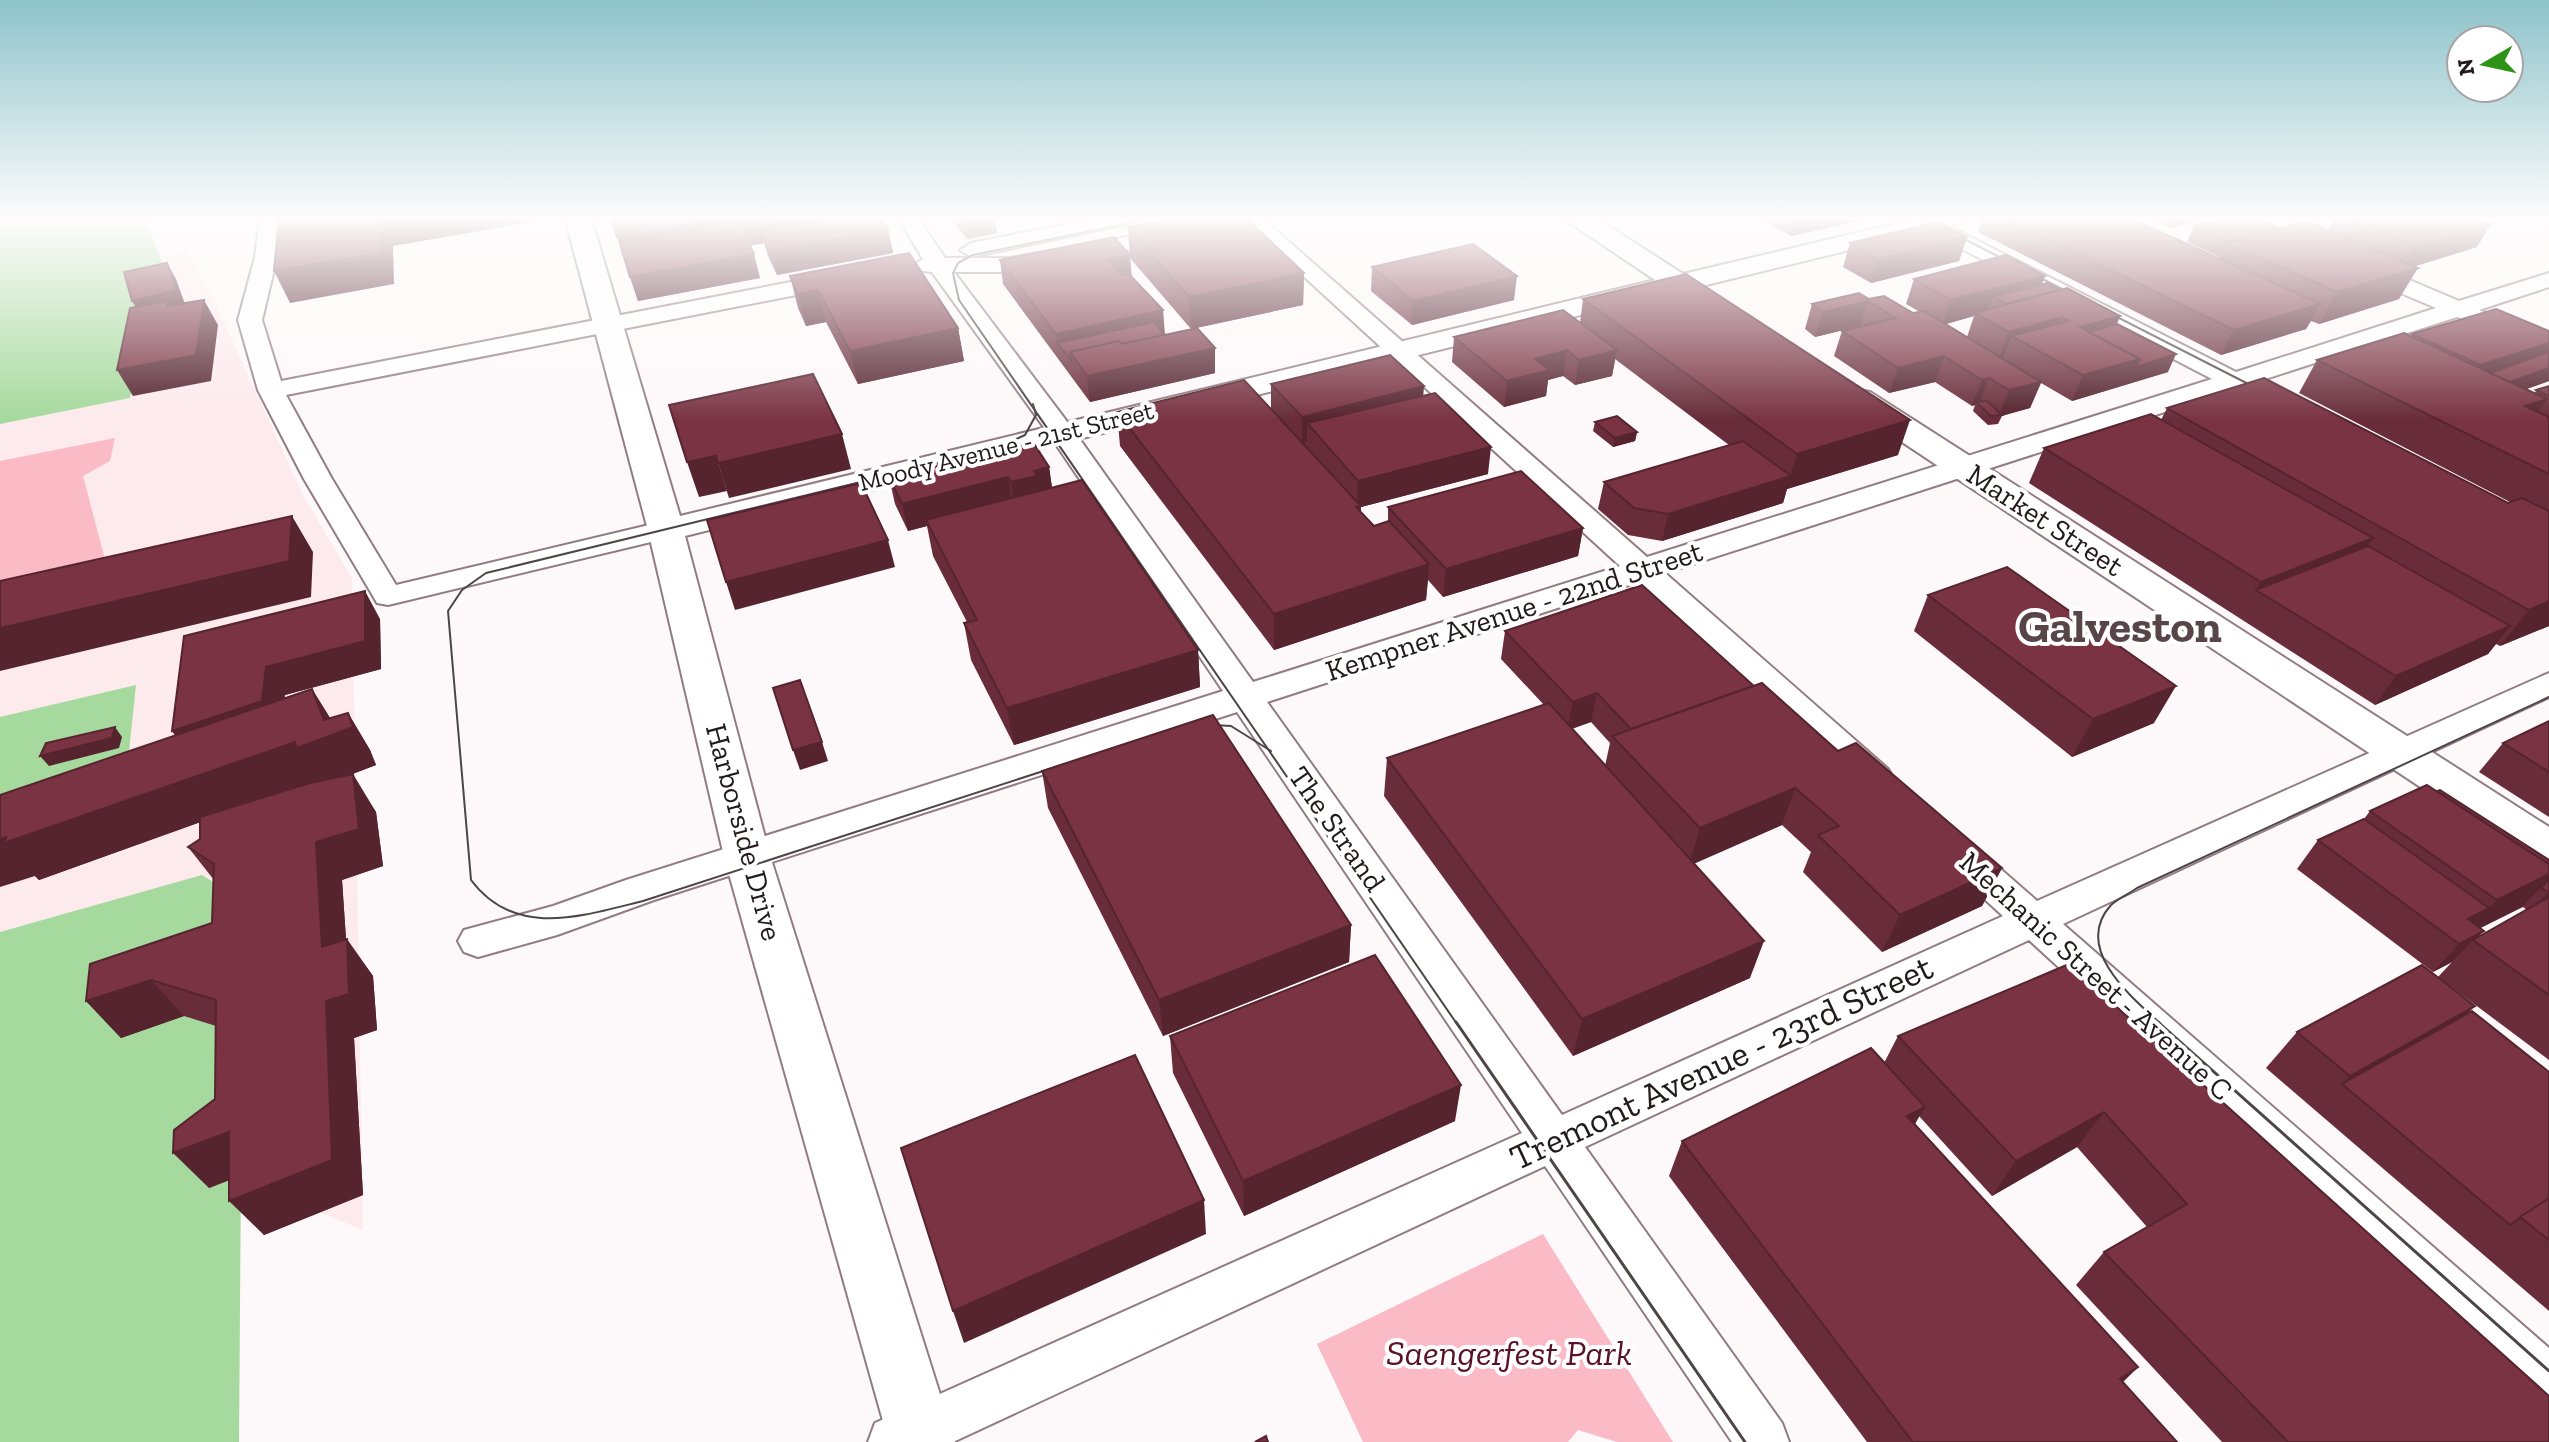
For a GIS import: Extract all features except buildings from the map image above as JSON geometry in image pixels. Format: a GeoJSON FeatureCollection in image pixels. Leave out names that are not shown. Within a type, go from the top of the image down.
{"type":"FeatureCollection","features":[{"type":"Feature","properties":{"kind":"main road","name":"Harborside Drive"},"geometry":{"type":"LineString","coordinates":[[596,285],[666,530],[747,856],[911,1438]]}},
{"type":"Feature","properties":{"kind":"main road","name":"Moody Avenue - 21st Street"},"geometry":{"type":"LineString","coordinates":[[666,530],[1238,388],[1675,285]]}},
{"type":"Feature","properties":{"kind":"main road"},"geometry":{"type":"LineString","coordinates":[[1682,285],[1722,311]]}},
{"type":"Feature","properties":{"kind":"main road","name":"Market Street"},"geometry":{"type":"LineString","coordinates":[[1826,378],[2549,850]]}},
{"type":"Feature","properties":{"kind":"street"},"geometry":{"type":"LineString","coordinates":[[259,285],[250,320],[271,390],[809,285]]}},
{"type":"Feature","properties":{"kind":"street","name":"The Strand"},"geometry":{"type":"LineString","coordinates":[[939,285],[1062,433],[1763,1442]]}},
{"type":"Feature","properties":{"kind":"street"},"geometry":{"type":"LineString","coordinates":[[1324,285],[1895,796]]}},
{"type":"Feature","properties":{"kind":"street"},"geometry":{"type":"LineString","coordinates":[[2055,285],[2249,388]]}},
{"type":"Feature","properties":{"kind":"street"},"geometry":{"type":"LineString","coordinates":[[2403,285],[2549,348]]}},
{"type":"Feature","properties":{"kind":"street","name":"Kempner Avenue - 22nd Street"},"geometry":{"type":"LineString","coordinates":[[478,941],[557,920],[747,856],[1964,467],[2249,388],[2459,309],[2533,285]]}},
{"type":"Feature","properties":{"kind":"street","name":"Moody Avenue - 21st Street"},"geometry":{"type":"LineString","coordinates":[[271,390],[318,479],[388,596],[666,530]]}},
{"type":"Feature","properties":{"kind":"street","name":"Tremont Avenue - 23rd Street"},"geometry":{"type":"LineString","coordinates":[[911,1438],[2032,919],[2549,684]]}},
{"type":"Feature","properties":{"kind":"street","name":"Mechanic Street - Avenue C"},"geometry":{"type":"LineString","coordinates":[[1941,837],[2549,1382]]}},
{"type":"Feature","properties":{"kind":"shaded area"},"geometry":{"type":"Polygon","coordinates":[[[0,285],[147,285],[131,289],[143,336],[130,398],[0,424],[0,285]]]}},
{"type":"Feature","properties":{"kind":"shaded area"},"geometry":{"type":"Polygon","coordinates":[[[52,285],[206,285],[302,493],[352,579],[363,1230],[0,1083],[0,299],[52,285]]]}},
{"type":"Feature","properties":{"kind":"shaded area"},"geometry":{"type":"Polygon","coordinates":[[[136,685],[125,789],[0,833],[0,717],[136,685]]]}},
{"type":"Feature","properties":{"kind":"shaded area"},"geometry":{"type":"Polygon","coordinates":[[[202,875],[243,901],[239,1442],[0,1442],[0,932],[202,875]]]}},
{"type":"Feature","properties":{"kind":"green space"},"geometry":{"type":"Polygon","coordinates":[[[115,438],[110,461],[83,476],[108,571],[0,615],[0,461],[115,438]]]}},
{"type":"Feature","properties":{"kind":"green space","name":"Saengerfest Park"},"geometry":{"type":"Polygon","coordinates":[[[1543,1234],[1673,1442],[1617,1442],[1578,1430],[1568,1442],[1363,1442],[1317,1344],[1543,1234]]]}},
{"type":"Feature","properties":{"kind":"tram line"},"geometry":{"type":"LineString","coordinates":[[956,285],[959,300],[1035,410]]}},
{"type":"Feature","properties":{"kind":"tram line"},"geometry":{"type":"LineString","coordinates":[[2055,285],[2268,394]]}},
{"type":"Feature","properties":{"kind":"tram line"},"geometry":{"type":"LineString","coordinates":[[1033,404],[1035,410]]}},
{"type":"Feature","properties":{"kind":"tram line"},"geometry":{"type":"LineString","coordinates":[[1035,410],[1268,749]]}},
{"type":"Feature","properties":{"kind":"tram line"},"geometry":{"type":"LineString","coordinates":[[1035,410],[1036,415],[1025,435],[992,450],[486,573],[462,590],[448,611],[471,880],[489,898],[508,910],[529,917],[573,917],[643,901],[1065,764]]}},
{"type":"Feature","properties":{"kind":"tram line"},"geometry":{"type":"LineString","coordinates":[[2161,1024],[2122,986],[2102,954],[2098,938],[2101,921],[2111,905],[2137,888],[2549,697]]}},
{"type":"Feature","properties":{"kind":"tram line"},"geometry":{"type":"LineString","coordinates":[[1195,724],[1231,726],[1268,749]]}},
{"type":"Feature","properties":{"kind":"tram line"},"geometry":{"type":"LineString","coordinates":[[1268,749],[1457,1024]]}},
{"type":"Feature","properties":{"kind":"tram line"},"geometry":{"type":"LineString","coordinates":[[1456,1022],[1745,1442]]}},
{"type":"Feature","properties":{"kind":"tram line"},"geometry":{"type":"LineString","coordinates":[[2158,1022],[2549,1371]]}},
{"type":"Feature","properties":{"kind":"district","name":"Galveston"},"geometry":{"type":"Point","coordinates":[2120,626]}}]}
